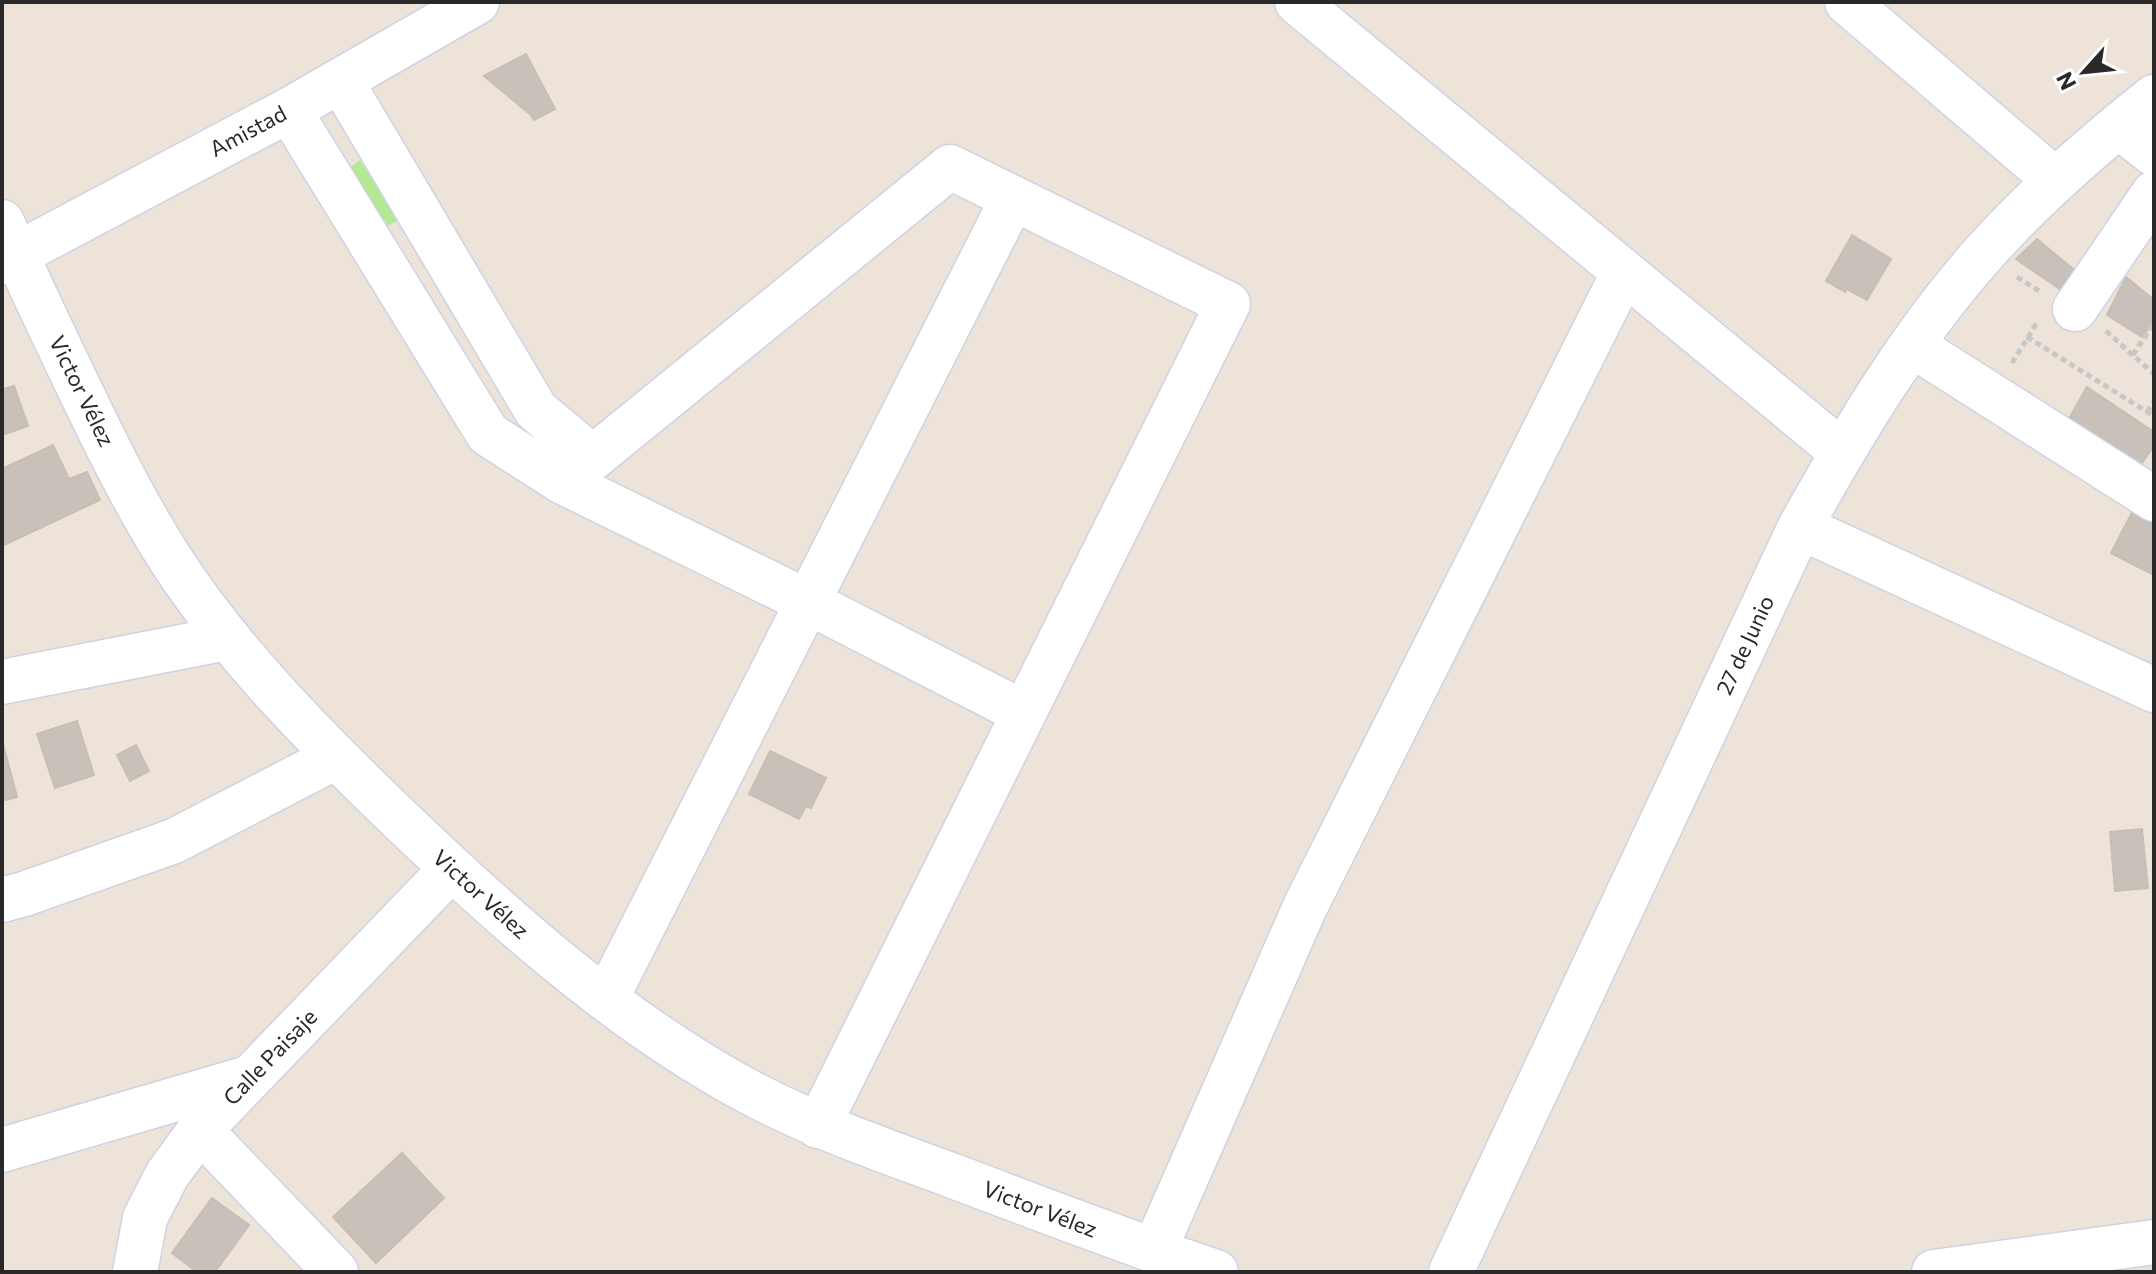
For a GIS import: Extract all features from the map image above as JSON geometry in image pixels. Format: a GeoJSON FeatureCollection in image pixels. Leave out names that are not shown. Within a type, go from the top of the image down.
{"type":"FeatureCollection","features":[{"type":"Feature","properties":{"kind":"street","name":"Amistad"},"geometry":{"type":"LineString","coordinates":[[7,246],[289,110],[477,2]]}},
{"type":"Feature","properties":{"kind":"street"},"geometry":{"type":"LineString","coordinates":[[1297,2],[1842,452]]}},
{"type":"Feature","properties":{"kind":"street"},"geometry":{"type":"LineString","coordinates":[[1847,2],[2055,180]]}},
{"type":"Feature","properties":{"kind":"street"},"geometry":{"type":"LineString","coordinates":[[341,81],[536,410],[577,469]]}},
{"type":"Feature","properties":{"kind":"street","name":"27 de Junio"},"geometry":{"type":"LineString","coordinates":[[1451,1272],[1800,527],[1842,452],[1912,345],[1983,254],[2055,180],[2154,97]]}},
{"type":"Feature","properties":{"kind":"street"},"geometry":{"type":"LineString","coordinates":[[289,110],[488,434],[577,469],[808,602],[1024,713]]}},
{"type":"Feature","properties":{"kind":"street"},"geometry":{"type":"LineString","coordinates":[[2118,126],[2154,154]]}},
{"type":"Feature","properties":{"kind":"street"},"geometry":{"type":"LineString","coordinates":[[577,469],[950,167],[1228,304],[818,1126]]}},
{"type":"Feature","properties":{"kind":"street"},"geometry":{"type":"LineString","coordinates":[[2059,311],[2154,193]]}},
{"type":"Feature","properties":{"kind":"street"},"geometry":{"type":"LineString","coordinates":[[606,999],[1013,198]]}},
{"type":"Feature","properties":{"kind":"street","name":"Victor Vélez"},"geometry":{"type":"LineString","coordinates":[[7,246],[126,482],[171,560],[227,638],[336,757],[451,869],[521,930],[606,999],[678,1050],[742,1088],[818,1126],[1216,1272]]}},
{"type":"Feature","properties":{"kind":"street"},"geometry":{"type":"LineString","coordinates":[[1154,1251],[1305,907],[1624,272]]}},
{"type":"Feature","properties":{"kind":"street"},"geometry":{"type":"LineString","coordinates":[[1912,345],[2154,499]]}},
{"type":"Feature","properties":{"kind":"street"},"geometry":{"type":"LineString","coordinates":[[1800,527],[2154,690]]}},
{"type":"Feature","properties":{"kind":"street"},"geometry":{"type":"LineString","coordinates":[[2,682],[227,638]]}},
{"type":"Feature","properties":{"kind":"street"},"geometry":{"type":"LineString","coordinates":[[2,900],[174,841],[336,757]]}},
{"type":"Feature","properties":{"kind":"street","name":"Calle Paisaje"},"geometry":{"type":"LineString","coordinates":[[135,1272],[145,1218],[167,1175],[200,1130],[451,869]]}},
{"type":"Feature","properties":{"kind":"street"},"geometry":{"type":"LineString","coordinates":[[2,1150],[250,1077]]}},
{"type":"Feature","properties":{"kind":"street"},"geometry":{"type":"LineString","coordinates":[[200,1130],[336,1272]]}},
{"type":"Feature","properties":{"kind":"street"},"geometry":{"type":"LineString","coordinates":[[1934,1272],[2074,1261],[2154,1242]]}},
{"type":"Feature","properties":{"kind":"path"},"geometry":{"type":"LineString","coordinates":[[2005,373],[2027,337],[2059,311]]}},
{"type":"Feature","properties":{"kind":"path"},"geometry":{"type":"LineString","coordinates":[[2133,355],[2154,323]]}},
{"type":"Feature","properties":{"kind":"path"},"geometry":{"type":"LineString","coordinates":[[2027,337],[2154,416]]}},
{"type":"Feature","properties":{"kind":"path"},"geometry":{"type":"LineString","coordinates":[[2147,412],[2154,402]]}},
{"type":"Feature","properties":{"kind":"green space"},"geometry":{"type":"Polygon","coordinates":[[[360,160],[399,220],[382,229],[347,170],[360,160]]]}},
{"type":"Feature","properties":{"kind":"building"},"geometry":{"type":"Polygon","coordinates":[[[526,54],[555,109],[534,120],[484,76],[526,54]]]}},
{"type":"Feature","properties":{"kind":"building"},"geometry":{"type":"Polygon","coordinates":[[[1852,235],[1891,259],[1867,300],[1826,281],[1852,235]]]}},
{"type":"Feature","properties":{"kind":"building"},"geometry":{"type":"Polygon","coordinates":[[[2037,239],[2085,279],[2073,298],[2016,259],[2037,239]]]}},
{"type":"Feature","properties":{"kind":"building"},"geometry":{"type":"Polygon","coordinates":[[[2126,277],[2154,300],[2154,322],[2142,337],[2107,315],[2126,277]]]}},
{"type":"Feature","properties":{"kind":"building"},"geometry":{"type":"Polygon","coordinates":[[[2,385],[3,389],[14,386],[28,426],[2,435],[2,385]]]}},
{"type":"Feature","properties":{"kind":"building"},"geometry":{"type":"Polygon","coordinates":[[[2087,387],[2154,432],[2154,446],[2137,470],[2066,424],[2087,387]]]}},
{"type":"Feature","properties":{"kind":"building"},"geometry":{"type":"Polygon","coordinates":[[[53,445],[69,479],[87,472],[100,500],[2,546],[2,469],[53,445]]]}},
{"type":"Feature","properties":{"kind":"building"},"geometry":{"type":"Polygon","coordinates":[[[2138,501],[2154,511],[2154,575],[2111,553],[2138,501]]]}},
{"type":"Feature","properties":{"kind":"building"},"geometry":{"type":"Polygon","coordinates":[[[77,721],[94,775],[55,788],[37,734],[77,721]]]}},
{"type":"Feature","properties":{"kind":"building"},"geometry":{"type":"Polygon","coordinates":[[[2,740],[17,797],[2,801],[2,740]]]}},
{"type":"Feature","properties":{"kind":"building"},"geometry":{"type":"Polygon","coordinates":[[[136,745],[149,771],[130,781],[117,755],[136,745]]]}},
{"type":"Feature","properties":{"kind":"building"},"geometry":{"type":"Polygon","coordinates":[[[770,751],[826,778],[811,808],[806,806],[799,819],[749,794],[770,751]]]}},
{"type":"Feature","properties":{"kind":"building"},"geometry":{"type":"Polygon","coordinates":[[[2142,829],[2148,888],[2115,891],[2110,832],[2142,829]]]}},
{"type":"Feature","properties":{"kind":"building"},"geometry":{"type":"Polygon","coordinates":[[[402,1153],[444,1198],[376,1263],[333,1217],[402,1153]]]}},
{"type":"Feature","properties":{"kind":"building"},"geometry":{"type":"Polygon","coordinates":[[[212,1198],[249,1225],[215,1272],[197,1272],[172,1253],[212,1198]]]}}]}
